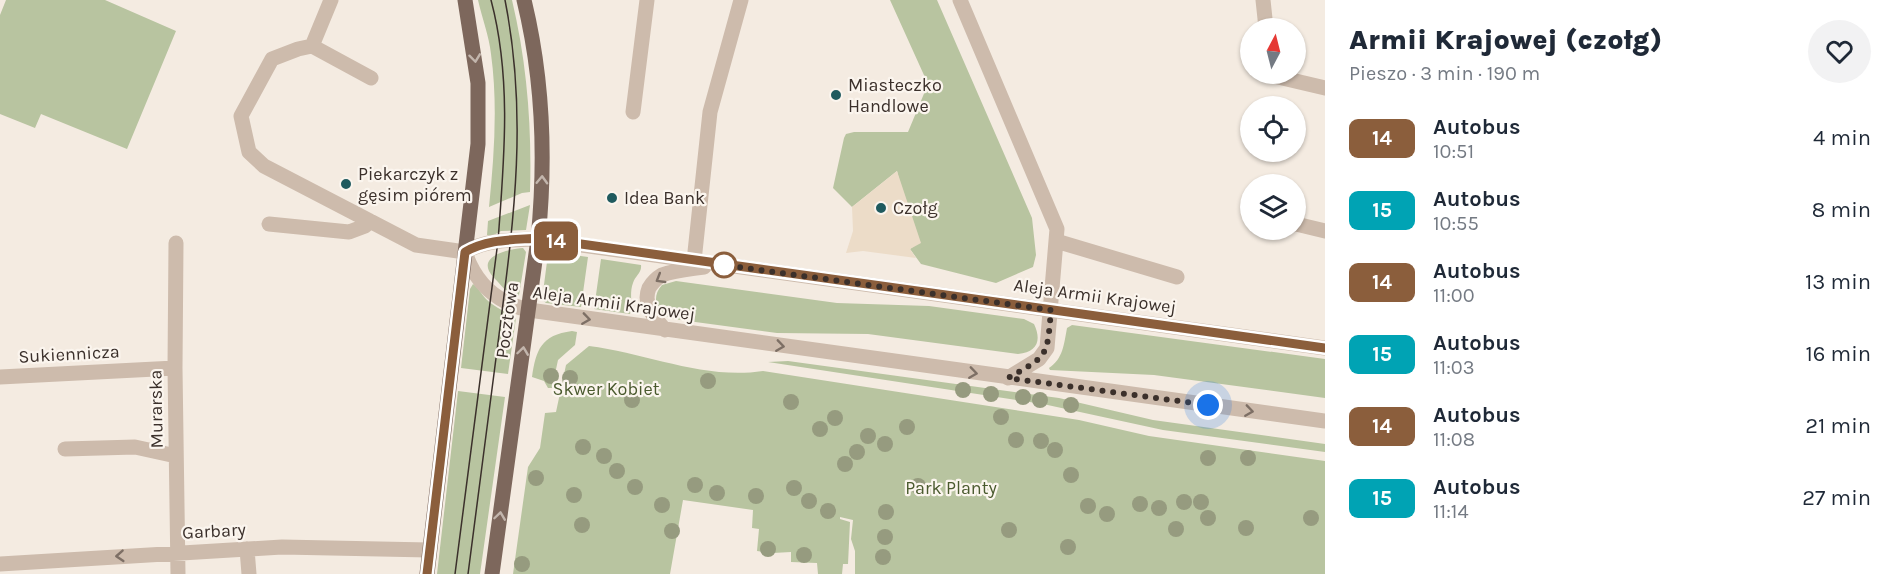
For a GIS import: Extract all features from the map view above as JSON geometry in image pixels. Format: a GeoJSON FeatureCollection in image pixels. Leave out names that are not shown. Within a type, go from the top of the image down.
{"type":"FeatureCollection","features":[{"type":"Feature","properties":{"kind":"main road"},"geometry":{"type":"LineString","coordinates":[[427,574],[478,144],[479,113],[475,53],[465,0]]}},
{"type":"Feature","properties":{"kind":"main road","name":"Pocztowa"},"geometry":{"type":"LineString","coordinates":[[492,574],[542,204],[542,129],[533,41],[524,0]]}},
{"type":"Feature","properties":{"kind":"street"},"geometry":{"type":"LineString","coordinates":[[312,46],[331,0]]}},
{"type":"Feature","properties":{"kind":"street"},"geometry":{"type":"LineString","coordinates":[[633,112],[647,0]]}},
{"type":"Feature","properties":{"kind":"street"},"geometry":{"type":"LineString","coordinates":[[694,261],[710,112],[739,0]]}},
{"type":"Feature","properties":{"kind":"street"},"geometry":{"type":"LineString","coordinates":[[960,0],[1057,229],[1048,341],[1044,354],[1008,378]]}},
{"type":"Feature","properties":{"kind":"street"},"geometry":{"type":"LineString","coordinates":[[1263,0],[1265,18]]}},
{"type":"Feature","properties":{"kind":"street"},"geometry":{"type":"LineString","coordinates":[[371,78],[312,46],[272,59],[241,116],[249,152],[264,166],[416,244],[465,252]]}},
{"type":"Feature","properties":{"kind":"street"},"geometry":{"type":"LineString","coordinates":[[1306,84],[1325,88]]}},
{"type":"Feature","properties":{"kind":"street"},"geometry":{"type":"LineString","coordinates":[[269,224],[349,232],[365,226],[370,221]]}},
{"type":"Feature","properties":{"kind":"street"},"geometry":{"type":"LineString","coordinates":[[1306,226],[1325,231]]}},
{"type":"Feature","properties":{"kind":"street","name":"Aleja Armii Krajowej"},"geometry":{"type":"LineString","coordinates":[[1325,348],[538,238],[498,241],[474,247],[465,252],[470,268],[491,293],[503,302],[529,310],[1325,421]]}},
{"type":"Feature","properties":{"kind":"street"},"geometry":{"type":"LineString","coordinates":[[1056,241],[1177,277]]}},
{"type":"Feature","properties":{"kind":"street","name":"Murarska"},"geometry":{"type":"LineString","coordinates":[[176,243],[178,574]]}},
{"type":"Feature","properties":{"kind":"street"},"geometry":{"type":"LineString","coordinates":[[665,330],[651,314],[648,293],[651,285],[663,275],[716,264]]}},
{"type":"Feature","properties":{"kind":"street","name":"Sukiennicza"},"geometry":{"type":"LineString","coordinates":[[0,377],[175,368]]}},
{"type":"Feature","properties":{"kind":"street"},"geometry":{"type":"LineString","coordinates":[[65,449],[135,447],[176,456]]}},
{"type":"Feature","properties":{"kind":"street","name":"Garbary"},"geometry":{"type":"LineString","coordinates":[[0,564],[282,546],[429,550]]}},
{"type":"Feature","properties":{"kind":"street"},"geometry":{"type":"LineString","coordinates":[[247,549],[249,574]]}},
{"type":"Feature","properties":{"kind":"green space"},"geometry":{"type":"Polygon","coordinates":[[[6,0],[105,0],[176,31],[127,149],[41,114],[35,128],[0,114],[0,15],[6,0]]]}},
{"type":"Feature","properties":{"kind":"green space"},"geometry":{"type":"Polygon","coordinates":[[[478,0],[512,0],[525,71],[529,119],[530,192],[522,193],[489,207],[494,150],[493,73],[490,47],[478,0]]]}},
{"type":"Feature","properties":{"kind":"green space"},"geometry":{"type":"Polygon","coordinates":[[[890,0],[937,0],[1032,218],[1036,255],[1033,267],[996,283],[921,264],[910,249],[914,246],[897,171],[852,207],[833,188],[846,134],[908,132],[928,84],[890,0]]]}},
{"type":"Feature","properties":{"kind":"green space"},"geometry":{"type":"Polygon","coordinates":[[[530,205],[526,230],[501,231],[492,236],[487,235],[488,221],[530,205]]]}},
{"type":"Feature","properties":{"kind":"green space"},"geometry":{"type":"Polygon","coordinates":[[[523,248],[526,252],[519,295],[516,298],[493,277],[488,265],[489,260],[499,253],[523,248]]]}},
{"type":"Feature","properties":{"kind":"green space"},"geometry":{"type":"Polygon","coordinates":[[[552,252],[588,257],[581,307],[546,303],[542,300],[548,254],[552,252]]]}},
{"type":"Feature","properties":{"kind":"green space"},"geometry":{"type":"Polygon","coordinates":[[[601,259],[641,265],[632,287],[630,314],[594,309],[601,259]]]}},
{"type":"Feature","properties":{"kind":"green space"},"geometry":{"type":"Polygon","coordinates":[[[676,281],[837,303],[929,306],[1024,319],[1034,324],[1038,336],[1034,348],[1018,354],[868,334],[777,333],[673,319],[659,310],[656,295],[662,285],[676,281]]]}},
{"type":"Feature","properties":{"kind":"green space"},"geometry":{"type":"Polygon","coordinates":[[[473,284],[490,302],[516,318],[508,374],[461,368],[470,289],[473,284]]]}},
{"type":"Feature","properties":{"kind":"green space"},"geometry":{"type":"Polygon","coordinates":[[[1072,325],[1325,359],[1325,398],[1154,375],[1050,370],[1049,368],[1062,351],[1067,328],[1072,325]]]}},
{"type":"Feature","properties":{"kind":"green space"},"geometry":{"type":"Polygon","coordinates":[[[572,331],[577,332],[575,345],[558,360],[552,388],[548,388],[544,381],[532,377],[538,352],[542,345],[553,336],[572,331]]]}},
{"type":"Feature","properties":{"kind":"green space","name":"Park Planty"},"geometry":{"type":"Polygon","coordinates":[[[589,346],[697,369],[741,373],[763,371],[1079,420],[1149,436],[1325,461],[1325,574],[855,574],[855,551],[851,539],[853,520],[840,517],[850,522],[848,564],[843,564],[842,574],[818,574],[817,563],[791,562],[791,552],[757,551],[759,529],[752,528],[753,510],[683,500],[670,574],[513,574],[528,467],[540,448],[545,413],[556,412],[566,365],[589,346]]]}},
{"type":"Feature","properties":{"kind":"green space"},"geometry":{"type":"Polygon","coordinates":[[[788,361],[1059,398],[1153,420],[1325,444],[1325,452],[1163,430],[1043,404],[768,362],[788,361]]]}},
{"type":"Feature","properties":{"kind":"green space"},"geometry":{"type":"Polygon","coordinates":[[[458,391],[505,397],[480,574],[437,574],[458,391]]]}},
{"type":"Feature","properties":{"kind":"shaded area"},"geometry":{"type":"Polygon","coordinates":[[[897,171],[921,243],[910,249],[916,258],[863,251],[846,253],[853,231],[852,207],[897,171]]]}},
{"type":"Feature","properties":{"kind":"tram line"},"geometry":{"type":"LineString","coordinates":[[455,574],[498,241],[504,150],[502,60],[491,0]]}},
{"type":"Feature","properties":{"kind":"tram line"},"geometry":{"type":"LineString","coordinates":[[468,574],[514,209],[516,85],[505,0]]}},
{"type":"Feature","properties":{"kind":"bus line","name":"14"},"geometry":{"type":"LineString","coordinates":[[427,574],[465,252],[482,244],[538,238],[1325,348]]}},
{"type":"Feature","properties":{"kind":"place","name":"Miasteczko Handlowe"},"geometry":{"type":"Point","coordinates":[836,95]}},
{"type":"Feature","properties":{"kind":"place","name":"Piekarczyk z gęsim piórem"},"geometry":{"type":"Point","coordinates":[346,184]}},
{"type":"Feature","properties":{"kind":"place","name":"Idea Bank"},"geometry":{"type":"Point","coordinates":[612,198]}},
{"type":"Feature","properties":{"kind":"place","name":"Czołg"},"geometry":{"type":"Point","coordinates":[881,208]}},
{"type":"Feature","properties":{"kind":"route"},"geometry":{"type":"LineString","coordinates":[[724,265],[716,264],[1051,310],[1047,348],[1044,354],[1008,378],[1208,405]]}},
{"type":"Feature","properties":{"kind":"park label","name":"Skwer Kobiet"},"geometry":{"type":"Point","coordinates":[606,389]}}]}
